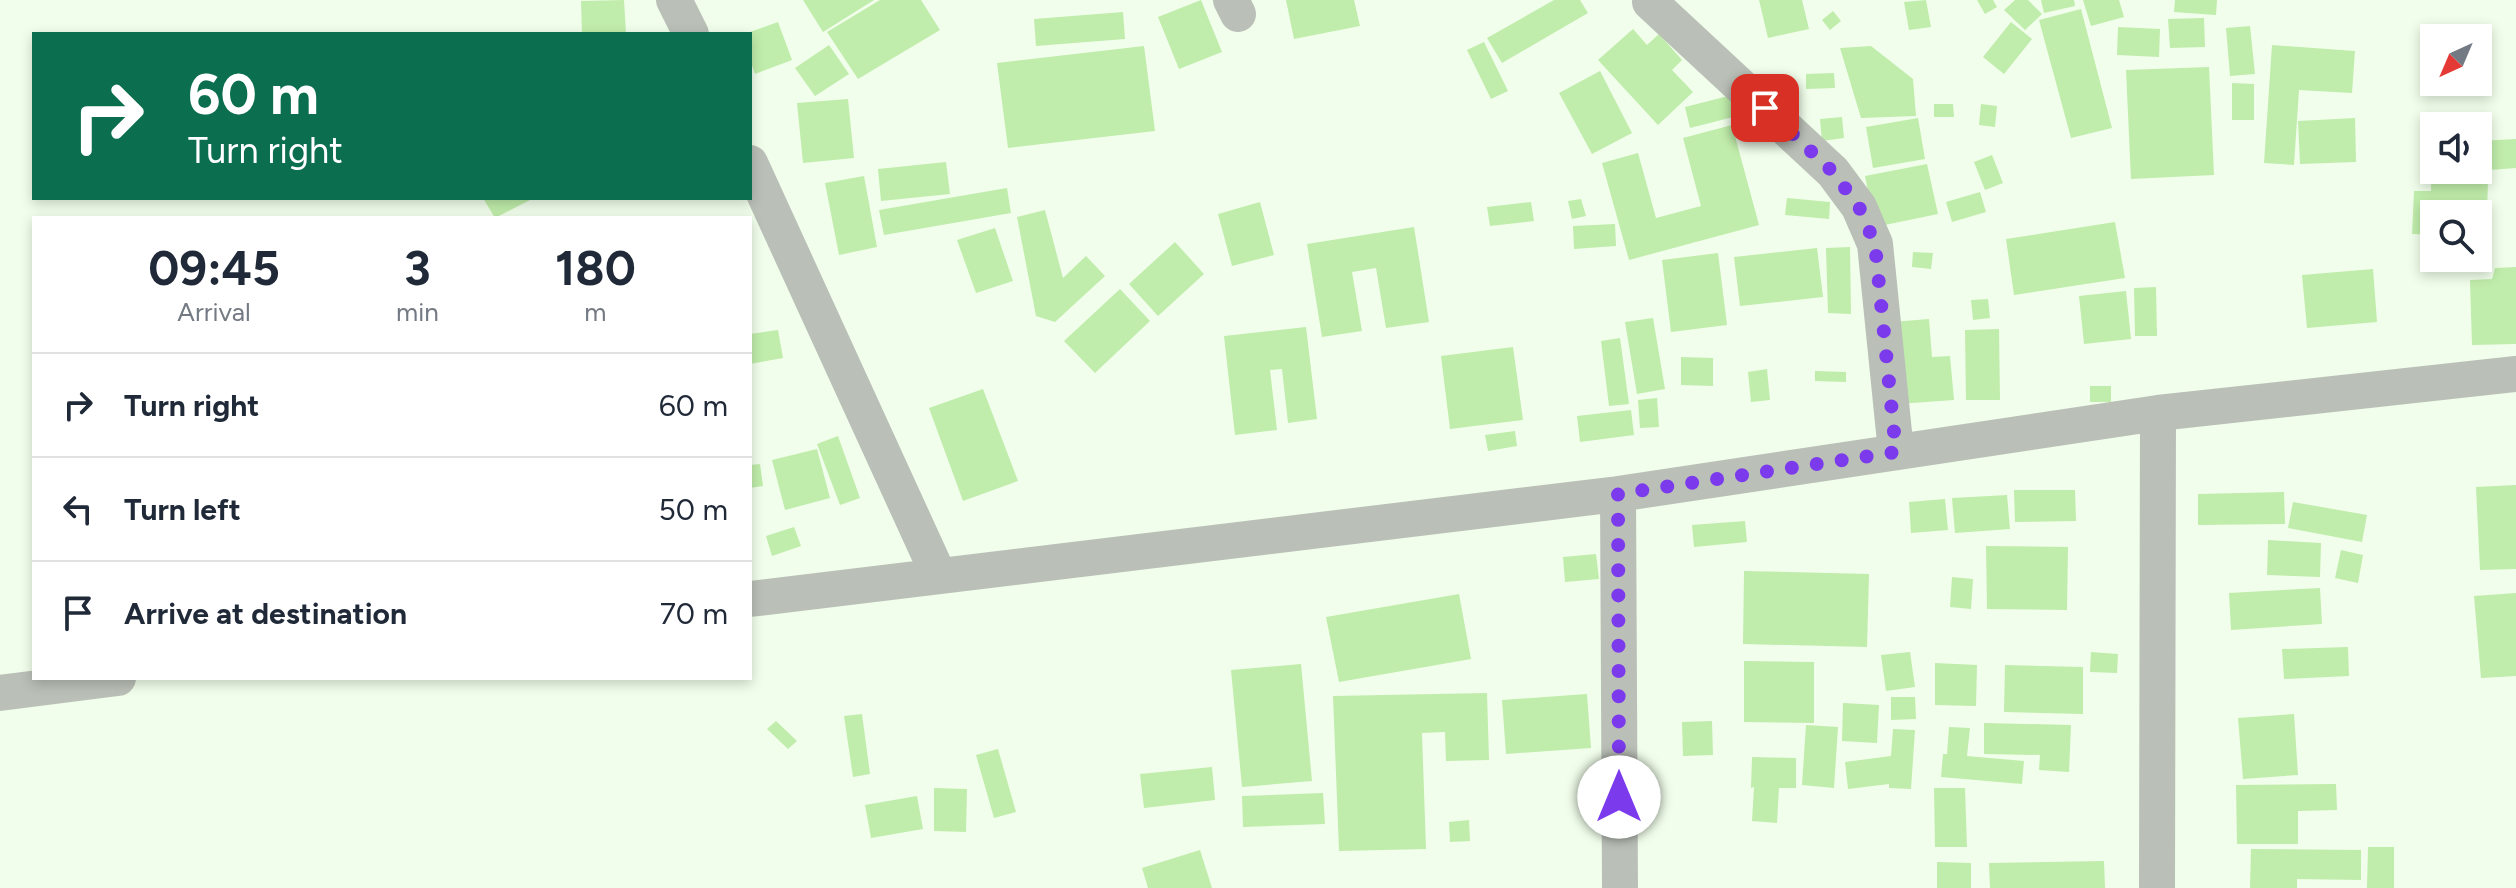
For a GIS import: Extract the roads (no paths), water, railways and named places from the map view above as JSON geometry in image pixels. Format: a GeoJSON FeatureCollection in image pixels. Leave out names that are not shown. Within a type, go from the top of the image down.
{"type":"FeatureCollection","features":[{"type":"Feature","properties":{"kind":"street"},"geometry":{"type":"LineString","coordinates":[[674,0],[690,32]]}},
{"type":"Feature","properties":{"kind":"street"},"geometry":{"type":"LineString","coordinates":[[1650,2],[1833,172],[1859,207],[1875,244],[1896,452]]}},
{"type":"Feature","properties":{"kind":"street"},"geometry":{"type":"LineString","coordinates":[[752,167],[939,576]]}},
{"type":"Feature","properties":{"kind":"street"},"geometry":{"type":"LineString","coordinates":[[752,599],[1618,494],[2158,413],[2516,374]]}},
{"type":"Feature","properties":{"kind":"street"},"geometry":{"type":"LineString","coordinates":[[2157,888],[2158,413]]}},
{"type":"Feature","properties":{"kind":"street"},"geometry":{"type":"LineString","coordinates":[[1618,494],[1620,888]]}},
{"type":"Feature","properties":{"kind":"street"},"geometry":{"type":"LineString","coordinates":[[0,693],[102,680]]}}]}
